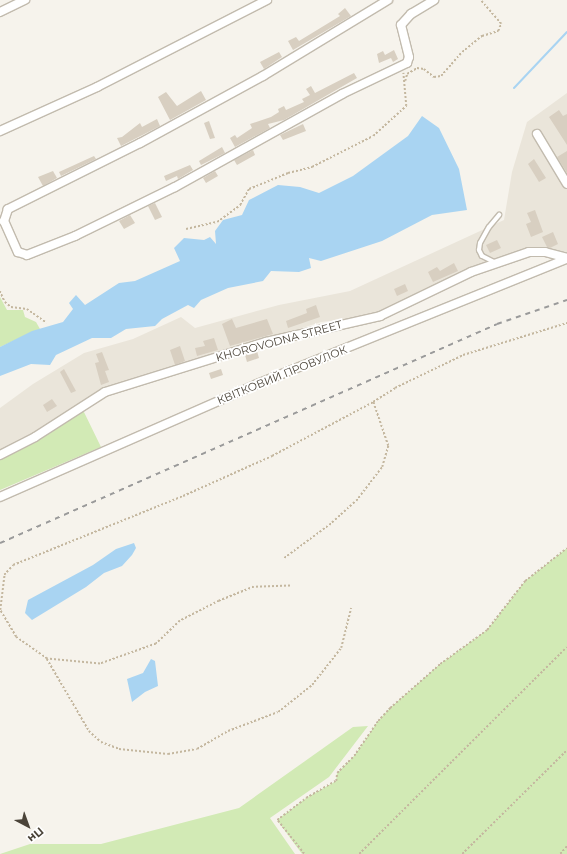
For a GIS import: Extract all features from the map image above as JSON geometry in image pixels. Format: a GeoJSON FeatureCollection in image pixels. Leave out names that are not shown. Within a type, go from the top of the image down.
{"type":"FeatureCollection","features":[{"type":"Feature","properties":{"kind":"street"},"geometry":{"type":"LineString","coordinates":[[0,12],[25,0]]}},
{"type":"Feature","properties":{"kind":"street"},"geometry":{"type":"LineString","coordinates":[[0,131],[97,87],[267,0]]}},
{"type":"Feature","properties":{"kind":"street"},"geometry":{"type":"LineString","coordinates":[[388,0],[256,80],[140,143],[8,209],[4,221],[18,252],[27,255],[75,236],[175,187],[342,94],[407,63],[409,57],[401,25],[411,14],[434,0]]}},
{"type":"Feature","properties":{"kind":"street"},"geometry":{"type":"LineString","coordinates":[[537,134],[567,184]]}},
{"type":"Feature","properties":{"kind":"street","name":"KHOROVODNA STREET"},"geometry":{"type":"LineString","coordinates":[[0,455],[35,437],[105,392],[273,340],[373,318],[496,263],[538,252],[567,259]]}},
{"type":"Feature","properties":{"kind":"street","name":"КВІТКОВИЙ ПРОВУЛОК"},"geometry":{"type":"LineString","coordinates":[[0,497],[257,384],[567,259]]}},
{"type":"Feature","properties":{"kind":"lane"},"geometry":{"type":"LineString","coordinates":[[496,263],[482,256],[479,250],[488,226],[499,215]]}},
{"type":"Feature","properties":{"kind":"path"},"geometry":{"type":"LineString","coordinates":[[405,81],[408,74],[417,68],[424,69],[434,77],[441,76],[462,52],[482,36],[498,31],[501,24],[480,0]]}},
{"type":"Feature","properties":{"kind":"path"},"geometry":{"type":"LineString","coordinates":[[186,229],[217,222],[240,205],[249,189],[288,172],[312,167],[373,136],[406,106],[405,81],[398,67]]}},
{"type":"Feature","properties":{"kind":"path"},"geometry":{"type":"LineString","coordinates":[[0,291],[5,302],[11,307],[27,309],[47,323]]}},
{"type":"Feature","properties":{"kind":"path"},"geometry":{"type":"LineString","coordinates":[[351,608],[341,648],[312,685],[278,712],[228,731],[197,749],[168,754],[119,749],[101,742],[89,731],[47,659],[16,637],[0,610],[4,575],[13,565],[183,496],[272,456],[374,402],[395,388],[463,355],[567,323]]}},
{"type":"Feature","properties":{"kind":"path"},"geometry":{"type":"LineString","coordinates":[[284,558],[329,525],[356,501],[382,467],[388,446],[374,402]]}},
{"type":"Feature","properties":{"kind":"path"},"geometry":{"type":"LineString","coordinates":[[304,854],[277,820],[306,798],[336,781],[337,773],[354,756],[386,712],[440,664],[487,630],[525,581],[567,548]]}},
{"type":"Feature","properties":{"kind":"path"},"geometry":{"type":"LineString","coordinates":[[47,659],[100,664],[156,644],[180,621],[220,601],[254,587],[290,586]]}},
{"type":"Feature","properties":{"kind":"path"},"geometry":{"type":"LineString","coordinates":[[359,854],[567,647]]}},
{"type":"Feature","properties":{"kind":"path"},"geometry":{"type":"LineString","coordinates":[[462,854],[567,750]]}},
{"type":"Feature","properties":{"kind":"path"},"geometry":{"type":"LineString","coordinates":[[560,854],[567,846]]}},
{"type":"Feature","properties":{"kind":"shaded area"},"geometry":{"type":"Polygon","coordinates":[[[567,93],[567,252],[533,248],[373,316],[321,322],[94,394],[42,429],[0,451],[0,408],[33,384],[84,353],[133,339],[181,317],[195,328],[279,305],[350,291],[504,220],[512,172],[527,122],[567,93]]]}},
{"type":"Feature","properties":{"kind":"green space"},"geometry":{"type":"Polygon","coordinates":[[[0,297],[7,310],[23,310],[25,317],[36,322],[40,329],[0,347],[0,297]]]}},
{"type":"Feature","properties":{"kind":"green space"},"geometry":{"type":"Polygon","coordinates":[[[82,408],[101,447],[0,490],[0,459],[35,441],[82,408]]]}},
{"type":"Feature","properties":{"kind":"green space"},"geometry":{"type":"Polygon","coordinates":[[[567,548],[567,854],[302,854],[277,820],[306,798],[336,781],[337,773],[354,756],[378,721],[390,708],[440,664],[487,630],[525,581],[567,548]]]}},
{"type":"Feature","properties":{"kind":"green space"},"geometry":{"type":"Polygon","coordinates":[[[368,726],[329,777],[270,818],[295,854],[0,854],[30,844],[101,844],[239,808],[353,727],[368,726]]]}},
{"type":"Feature","properties":{"kind":"water"},"geometry":{"type":"Polygon","coordinates":[[[422,116],[439,128],[459,169],[467,210],[432,215],[382,241],[321,261],[309,258],[311,268],[299,272],[271,271],[263,281],[228,288],[201,300],[194,308],[188,305],[162,319],[155,326],[126,329],[111,338],[92,338],[56,355],[50,365],[31,364],[0,376],[0,347],[32,331],[63,322],[73,309],[69,303],[76,295],[85,305],[119,283],[135,281],[180,261],[174,248],[184,238],[204,240],[210,237],[216,244],[215,231],[223,220],[242,215],[249,200],[278,185],[300,187],[319,193],[353,176],[408,136],[422,116]]]}},
{"type":"Feature","properties":{"kind":"water"},"geometry":{"type":"Polygon","coordinates":[[[134,543],[136,548],[122,566],[104,573],[86,587],[32,620],[25,613],[28,600],[93,565],[116,549],[134,543]]]}},
{"type":"Feature","properties":{"kind":"water"},"geometry":{"type":"Polygon","coordinates":[[[151,659],[155,661],[158,686],[145,692],[132,702],[127,679],[143,673],[151,659]]]}},
{"type":"Feature","properties":{"kind":"building"},"geometry":{"type":"Polygon","coordinates":[[[345,8],[351,16],[293,50],[288,41],[296,37],[299,41],[340,16],[338,14],[345,8]]]}},
{"type":"Feature","properties":{"kind":"building"},"geometry":{"type":"Polygon","coordinates":[[[394,50],[398,59],[393,62],[391,58],[379,63],[377,54],[383,51],[385,55],[394,50]]]}},
{"type":"Feature","properties":{"kind":"building"},"geometry":{"type":"Polygon","coordinates":[[[279,52],[282,57],[264,69],[260,62],[279,52]]]}},
{"type":"Feature","properties":{"kind":"building"},"geometry":{"type":"Polygon","coordinates":[[[354,73],[357,78],[284,120],[268,124],[270,128],[235,147],[230,138],[235,135],[237,138],[252,128],[250,124],[271,117],[279,112],[278,109],[284,106],[286,110],[304,102],[302,99],[310,95],[306,89],[311,86],[315,93],[354,73]]]}},
{"type":"Feature","properties":{"kind":"building"},"geometry":{"type":"Polygon","coordinates":[[[201,91],[206,100],[170,120],[158,97],[166,92],[177,106],[201,91]]]}},
{"type":"Feature","properties":{"kind":"building"},"geometry":{"type":"Polygon","coordinates":[[[559,110],[563,116],[567,114],[567,145],[549,117],[559,110]]]}},
{"type":"Feature","properties":{"kind":"building"},"geometry":{"type":"Polygon","coordinates":[[[157,119],[160,126],[121,146],[117,138],[122,137],[140,123],[142,127],[157,119]]]}},
{"type":"Feature","properties":{"kind":"building"},"geometry":{"type":"Polygon","coordinates":[[[209,121],[215,138],[210,139],[204,123],[209,121]]]}},
{"type":"Feature","properties":{"kind":"building"},"geometry":{"type":"Polygon","coordinates":[[[303,124],[306,131],[283,140],[280,135],[303,124]]]}},
{"type":"Feature","properties":{"kind":"building"},"geometry":{"type":"Polygon","coordinates":[[[222,147],[225,153],[201,165],[199,161],[222,147]]]}},
{"type":"Feature","properties":{"kind":"building"},"geometry":{"type":"Polygon","coordinates":[[[253,150],[255,155],[237,165],[234,160],[253,150]]]}},
{"type":"Feature","properties":{"kind":"building"},"geometry":{"type":"Polygon","coordinates":[[[567,151],[567,173],[557,157],[567,151]]]}},
{"type":"Feature","properties":{"kind":"building"},"geometry":{"type":"Polygon","coordinates":[[[94,156],[96,159],[61,176],[59,172],[94,156]]]}},
{"type":"Feature","properties":{"kind":"building"},"geometry":{"type":"Polygon","coordinates":[[[534,159],[546,178],[539,182],[528,164],[534,159]]]}},
{"type":"Feature","properties":{"kind":"building"},"geometry":{"type":"Polygon","coordinates":[[[190,165],[193,170],[178,179],[177,176],[166,181],[164,176],[190,165]]]}},
{"type":"Feature","properties":{"kind":"building"},"geometry":{"type":"Polygon","coordinates":[[[53,171],[57,178],[43,186],[38,177],[53,171]]]}},
{"type":"Feature","properties":{"kind":"building"},"geometry":{"type":"Polygon","coordinates":[[[215,171],[218,176],[206,183],[203,178],[215,171]]]}},
{"type":"Feature","properties":{"kind":"building"},"geometry":{"type":"Polygon","coordinates":[[[155,203],[162,217],[155,220],[148,206],[155,203]]]}},
{"type":"Feature","properties":{"kind":"building"},"geometry":{"type":"Polygon","coordinates":[[[535,210],[543,232],[531,237],[526,224],[531,222],[527,213],[535,210]]]}},
{"type":"Feature","properties":{"kind":"building"},"geometry":{"type":"Polygon","coordinates":[[[130,215],[135,223],[124,229],[119,221],[130,215]]]}},
{"type":"Feature","properties":{"kind":"building"},"geometry":{"type":"Polygon","coordinates":[[[553,232],[558,244],[550,248],[547,247],[542,237],[553,232]]]}},
{"type":"Feature","properties":{"kind":"building"},"geometry":{"type":"Polygon","coordinates":[[[497,240],[501,248],[490,253],[486,245],[497,240]]]}},
{"type":"Feature","properties":{"kind":"building"},"geometry":{"type":"Polygon","coordinates":[[[454,263],[458,271],[433,282],[428,272],[437,267],[440,271],[454,263]]]}},
{"type":"Feature","properties":{"kind":"building"},"geometry":{"type":"Polygon","coordinates":[[[405,284],[408,291],[397,296],[394,289],[405,284]]]}},
{"type":"Feature","properties":{"kind":"building"},"geometry":{"type":"Polygon","coordinates":[[[316,305],[320,317],[288,328],[286,321],[307,313],[306,309],[316,305]]]}},
{"type":"Feature","properties":{"kind":"building"},"geometry":{"type":"Polygon","coordinates":[[[232,319],[236,328],[267,319],[273,334],[230,346],[222,324],[232,319]]]}},
{"type":"Feature","properties":{"kind":"building"},"geometry":{"type":"Polygon","coordinates":[[[214,338],[218,350],[197,356],[195,348],[205,346],[203,341],[214,338]]]}},
{"type":"Feature","properties":{"kind":"building"},"geometry":{"type":"Polygon","coordinates":[[[180,346],[185,361],[175,365],[170,350],[180,346]]]}},
{"type":"Feature","properties":{"kind":"building"},"geometry":{"type":"Polygon","coordinates":[[[257,351],[259,358],[247,362],[245,355],[257,351]]]}},
{"type":"Feature","properties":{"kind":"building"},"geometry":{"type":"Polygon","coordinates":[[[102,352],[109,370],[105,371],[109,382],[101,385],[95,363],[99,362],[96,354],[102,352]]]}},
{"type":"Feature","properties":{"kind":"building"},"geometry":{"type":"Polygon","coordinates":[[[64,369],[76,391],[71,393],[60,372],[64,369]]]}},
{"type":"Feature","properties":{"kind":"building"},"geometry":{"type":"Polygon","coordinates":[[[221,369],[223,375],[211,379],[209,373],[221,369]]]}},
{"type":"Feature","properties":{"kind":"building"},"geometry":{"type":"Polygon","coordinates":[[[52,399],[57,406],[47,412],[43,405],[52,399]]]}},
{"type":"Feature","properties":{"kind":"waterway"},"geometry":{"type":"LineString","coordinates":[[514,88],[567,32]]}},
{"type":"Feature","properties":{"kind":"railway"},"geometry":{"type":"LineString","coordinates":[[0,543],[497,324],[567,300]]}}]}
